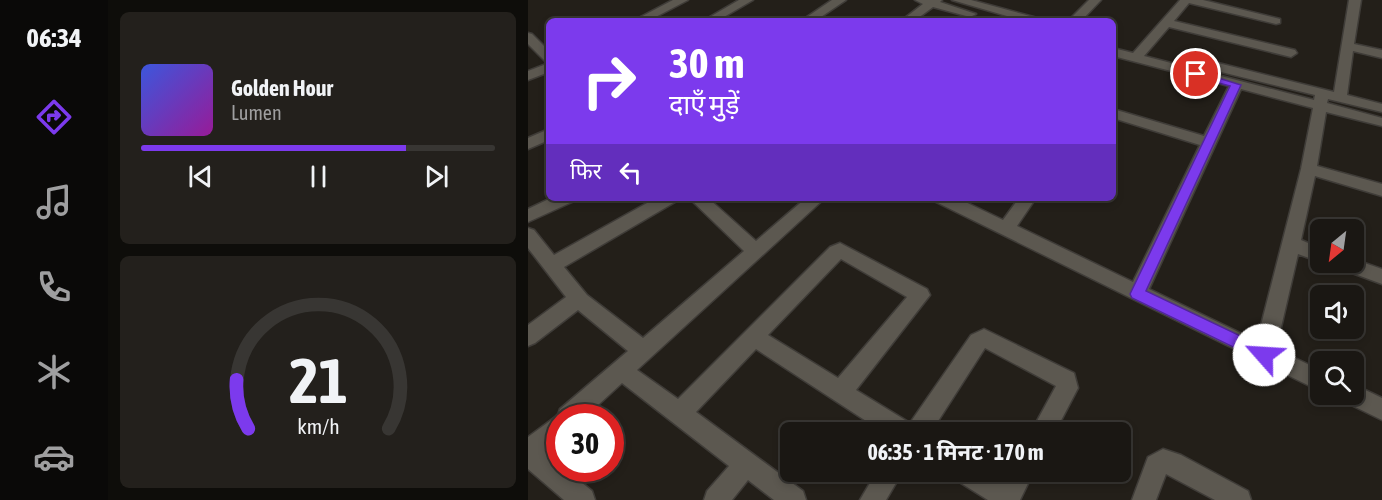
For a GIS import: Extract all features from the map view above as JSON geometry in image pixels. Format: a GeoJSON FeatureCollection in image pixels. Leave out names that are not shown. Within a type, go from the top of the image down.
{"type":"FeatureCollection","features":[{"type":"Feature","properties":{"kind":"street"},"geometry":{"type":"LineString","coordinates":[[645,18],[682,0]]}},
{"type":"Feature","properties":{"kind":"street"},"geometry":{"type":"LineString","coordinates":[[714,18],[747,0]]}},
{"type":"Feature","properties":{"kind":"street"},"geometry":{"type":"LineString","coordinates":[[812,18],[840,0]]}},
{"type":"Feature","properties":{"kind":"street"},"geometry":{"type":"LineString","coordinates":[[958,0],[1026,18]]}},
{"type":"Feature","properties":{"kind":"street"},"geometry":{"type":"LineString","coordinates":[[1077,18],[1095,0]]}},
{"type":"Feature","properties":{"kind":"street"},"geometry":{"type":"LineString","coordinates":[[1140,53],[1187,0],[1276,21]]}},
{"type":"Feature","properties":{"kind":"street"},"geometry":{"type":"LineString","coordinates":[[1340,98],[1355,0]]}},
{"type":"Feature","properties":{"kind":"street"},"geometry":{"type":"LineString","coordinates":[[911,18],[929,1],[988,18]]}},
{"type":"Feature","properties":{"kind":"street"},"geometry":{"type":"LineString","coordinates":[[1166,23],[1291,53]]}},
{"type":"Feature","properties":{"kind":"street"},"geometry":{"type":"LineString","coordinates":[[528,38],[546,55]]}},
{"type":"Feature","properties":{"kind":"street"},"geometry":{"type":"LineString","coordinates":[[1116,42],[1140,53],[1236,85],[1321,100],[1340,98],[1382,108]]}},
{"type":"Feature","properties":{"kind":"street"},"geometry":{"type":"LineString","coordinates":[[1348,46],[1382,54]]}},
{"type":"Feature","properties":{"kind":"street"},"geometry":{"type":"LineString","coordinates":[[1116,52],[1140,53],[1321,100],[1382,122]]}},
{"type":"Feature","properties":{"kind":"street"},"geometry":{"type":"LineString","coordinates":[[528,76],[546,68]]}},
{"type":"Feature","properties":{"kind":"street"},"geometry":{"type":"LineString","coordinates":[[1137,294],[1236,85]]}},
{"type":"Feature","properties":{"kind":"street"},"geometry":{"type":"LineString","coordinates":[[1264,355],[1309,169],[1321,100]]}},
{"type":"Feature","properties":{"kind":"street"},"geometry":{"type":"LineString","coordinates":[[1116,114],[1209,142]]}},
{"type":"Feature","properties":{"kind":"street"},"geometry":{"type":"LineString","coordinates":[[528,144],[546,135]]}},
{"type":"Feature","properties":{"kind":"street"},"geometry":{"type":"LineString","coordinates":[[1309,169],[1382,190]]}},
{"type":"Feature","properties":{"kind":"street"},"geometry":{"type":"LineString","coordinates":[[528,216],[560,201]]}},
{"type":"Feature","properties":{"kind":"street"},"geometry":{"type":"LineString","coordinates":[[552,265],[664,201]]}},
{"type":"Feature","properties":{"kind":"street"},"geometry":{"type":"LineString","coordinates":[[700,201],[756,251]]}},
{"type":"Feature","properties":{"kind":"street"},"geometry":{"type":"LineString","coordinates":[[583,404],[814,201]]}},
{"type":"Feature","properties":{"kind":"street"},"geometry":{"type":"LineString","coordinates":[[948,201],[1310,376]]}},
{"type":"Feature","properties":{"kind":"street"},"geometry":{"type":"LineString","coordinates":[[1006,228],[1026,201]]}},
{"type":"Feature","properties":{"kind":"street"},"geometry":{"type":"LineString","coordinates":[[528,235],[580,301],[642,350]]}},
{"type":"Feature","properties":{"kind":"street"},"geometry":{"type":"LineString","coordinates":[[1291,244],[1310,251]]}},
{"type":"Feature","properties":{"kind":"street"},"geometry":{"type":"LineString","coordinates":[[679,414],[840,250],[917,292],[919,298],[840,392]]}},
{"type":"Feature","properties":{"kind":"street"},"geometry":{"type":"LineString","coordinates":[[1364,270],[1382,277]]}},
{"type":"Feature","properties":{"kind":"street"},"geometry":{"type":"LineString","coordinates":[[528,337],[573,303],[580,301]]}},
{"type":"Feature","properties":{"kind":"street"},"geometry":{"type":"LineString","coordinates":[[754,337],[887,422]]}},
{"type":"Feature","properties":{"kind":"street"},"geometry":{"type":"LineString","coordinates":[[925,422],[978,342],[984,338],[1066,380],[1067,388],[1048,422]]}},
{"type":"Feature","properties":{"kind":"street"},"geometry":{"type":"LineString","coordinates":[[621,370],[794,500]]}},
{"type":"Feature","properties":{"kind":"street"},"geometry":{"type":"LineString","coordinates":[[1364,400],[1382,409]]}},
{"type":"Feature","properties":{"kind":"street"},"geometry":{"type":"LineString","coordinates":[[546,437],[528,453],[546,468]]}},
{"type":"Feature","properties":{"kind":"street"},"geometry":{"type":"LineString","coordinates":[[1144,500],[1157,466],[1163,461],[1173,463],[1239,500]]}},
{"type":"Feature","properties":{"kind":"street"},"geometry":{"type":"LineString","coordinates":[[716,500],[746,464]]}},
{"type":"Feature","properties":{"kind":"street"},"geometry":{"type":"LineString","coordinates":[[562,482],[583,500]]}},
{"type":"Feature","properties":{"kind":"street"},"geometry":{"type":"LineString","coordinates":[[872,500],[884,482]]}},
{"type":"Feature","properties":{"kind":"street"},"geometry":{"type":"LineString","coordinates":[[982,482],[1007,499],[1016,482]]}},
{"type":"Feature","properties":{"kind":"route"},"geometry":{"type":"LineString","coordinates":[[1196,74],[1236,85],[1137,294],[1264,355]]}}]}
